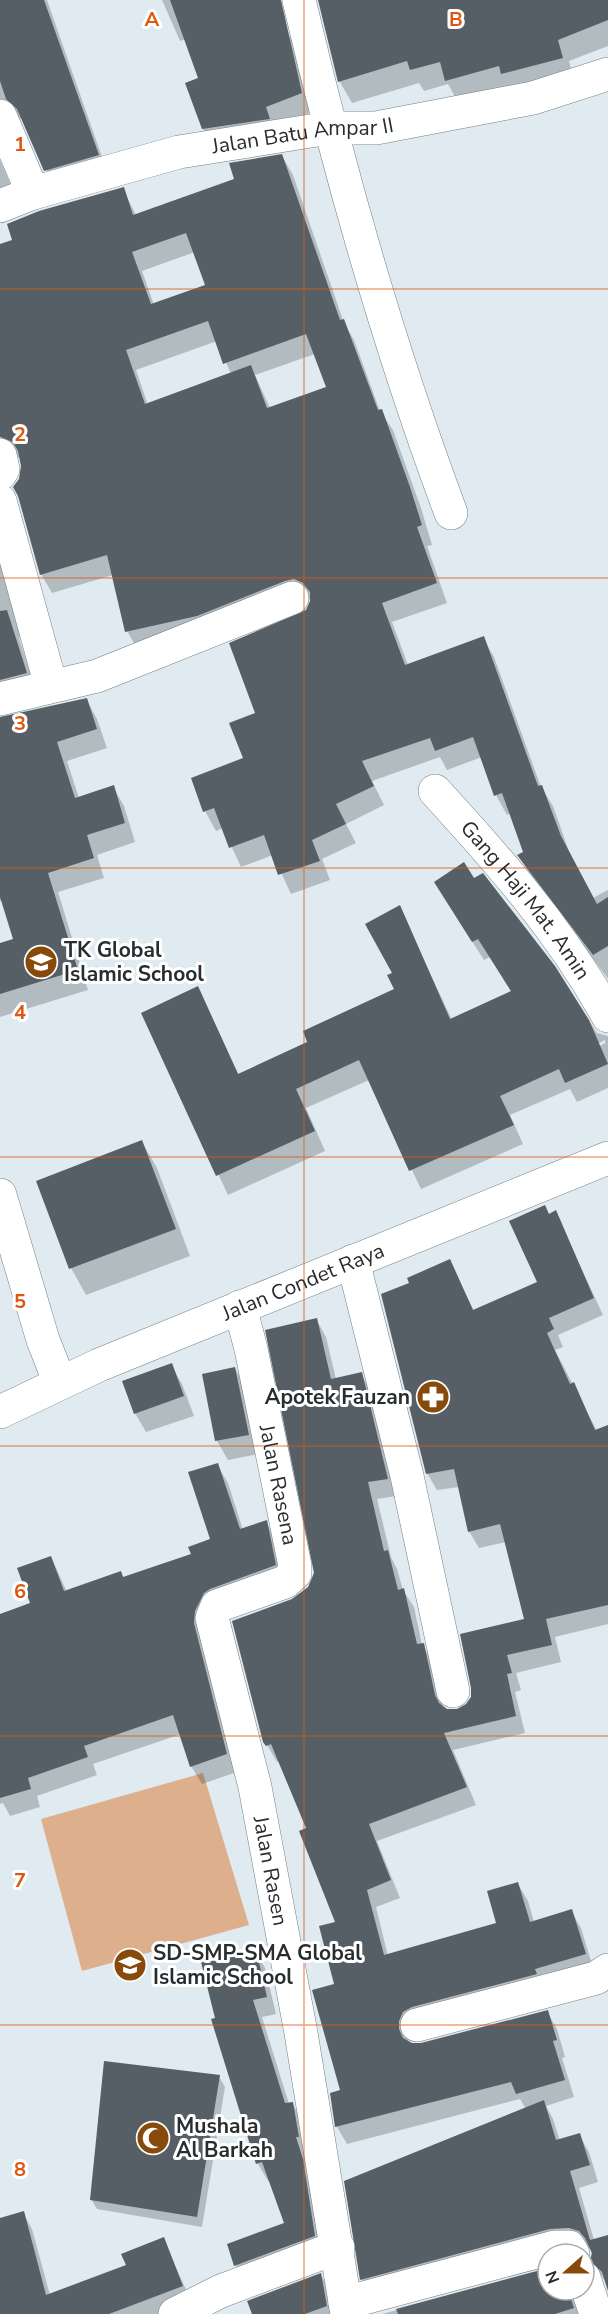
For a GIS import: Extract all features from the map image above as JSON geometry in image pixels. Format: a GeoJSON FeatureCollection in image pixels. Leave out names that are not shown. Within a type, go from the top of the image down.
{"type":"FeatureCollection","features":[{"type":"Feature","properties":{"kind":"street"},"geometry":{"type":"LineString","coordinates":[[299,0],[329,128],[383,319],[410,402],[451,513]]}},
{"type":"Feature","properties":{"kind":"street","name":"Jalan Batu Ampar II"},"geometry":{"type":"LineString","coordinates":[[0,206],[33,193],[179,152],[329,128],[376,128],[533,98],[608,74]]}},
{"type":"Feature","properties":{"kind":"street"},"geometry":{"type":"LineString","coordinates":[[0,116],[33,193]]}},
{"type":"Feature","properties":{"kind":"street"},"geometry":{"type":"LineString","coordinates":[[0,455],[3,469],[0,474]]}},
{"type":"Feature","properties":{"kind":"street"},"geometry":{"type":"LineString","coordinates":[[0,501],[51,686]]}},
{"type":"Feature","properties":{"kind":"street"},"geometry":{"type":"LineString","coordinates":[[0,699],[97,676],[292,598]]}},
{"type":"Feature","properties":{"kind":"street","name":"Gang Haji Mat. Amin"},"geometry":{"type":"LineString","coordinates":[[435,791],[520,885],[567,948],[608,1016]]}},
{"type":"Feature","properties":{"kind":"street","name":"Jalan Condet Raya"},"geometry":{"type":"LineString","coordinates":[[0,1412],[60,1383],[240,1307],[608,1158]]}},
{"type":"Feature","properties":{"kind":"street"},"geometry":{"type":"LineString","coordinates":[[0,1195],[44,1340],[60,1383]]}},
{"type":"Feature","properties":{"kind":"street"},"geometry":{"type":"LineString","coordinates":[[353,1261],[407,1476],[453,1690]]}},
{"type":"Feature","properties":{"kind":"street","name":"Jalan Rasena"},"geometry":{"type":"LineString","coordinates":[[214,1609],[221,1604],[285,1582],[295,1573],[251,1349],[240,1307]]}},
{"type":"Feature","properties":{"kind":"street","name":"Jalan Rasen"},"geometry":{"type":"LineString","coordinates":[[214,1609],[212,1618],[255,1787],[301,2033],[338,2247],[346,2309]]}},
{"type":"Feature","properties":{"kind":"street"},"geometry":{"type":"LineString","coordinates":[[417,2025],[596,1978],[608,1970]]}},
{"type":"Feature","properties":{"kind":"street"},"geometry":{"type":"LineString","coordinates":[[175,2314],[222,2290],[338,2247]]}},
{"type":"Feature","properties":{"kind":"street"},"geometry":{"type":"LineString","coordinates":[[346,2309],[536,2253]]}},
{"type":"Feature","properties":{"kind":"shaded area"},"geometry":{"type":"Polygon","coordinates":[[[203,1773],[249,1925],[82,1971],[41,1819],[203,1773]]]}},
{"type":"Feature","properties":{"kind":"building"},"geometry":{"type":"Polygon","coordinates":[[[0,0],[44,0],[99,155],[44,171],[17,109],[6,99],[0,81],[0,0]]]}},
{"type":"Feature","properties":{"kind":"building"},"geometry":{"type":"Polygon","coordinates":[[[170,0],[281,0],[302,93],[266,107],[270,119],[202,129],[185,83],[198,78],[170,0]]]}},
{"type":"Feature","properties":{"kind":"building"},"geometry":{"type":"Polygon","coordinates":[[[318,0],[608,0],[608,20],[558,40],[563,58],[501,74],[499,66],[445,81],[440,62],[410,70],[407,61],[338,82],[318,0]]]}},
{"type":"Feature","properties":{"kind":"building"},"geometry":{"type":"Polygon","coordinates":[[[282,154],[340,320],[344,319],[378,410],[382,409],[410,487],[422,525],[417,527],[437,583],[382,603],[405,665],[484,636],[538,786],[542,785],[561,836],[597,904],[608,897],[608,946],[593,955],[517,855],[523,852],[502,793],[494,796],[473,737],[435,751],[430,738],[362,761],[374,786],[336,804],[346,824],[312,840],[320,861],[278,875],[264,835],[229,848],[214,808],[203,812],[191,778],[243,758],[229,723],[255,713],[229,643],[306,610],[310,601],[310,592],[303,583],[294,579],[285,581],[197,616],[125,632],[107,555],[40,575],[18,496],[13,487],[19,479],[21,466],[18,451],[13,442],[0,437],[0,244],[12,240],[7,224],[39,211],[124,187],[133,215],[234,179],[229,163],[282,154]],[[186,233],[132,252],[151,304],[205,285],[186,233]],[[208,321],[126,350],[145,404],[251,365],[267,408],[326,387],[306,334],[223,364],[208,321]]]}},
{"type":"Feature","properties":{"kind":"building"},"geometry":{"type":"Polygon","coordinates":[[[7,610],[27,673],[0,680],[0,611],[7,610]]]}},
{"type":"Feature","properties":{"kind":"building"},"geometry":{"type":"Polygon","coordinates":[[[87,698],[97,729],[57,742],[75,798],[114,785],[125,823],[87,835],[94,858],[48,873],[78,970],[0,994],[0,943],[13,939],[0,897],[0,717],[87,698]]]}},
{"type":"Feature","properties":{"kind":"building"},"geometry":{"type":"Polygon","coordinates":[[[464,862],[474,878],[483,873],[555,966],[589,1020],[608,1064],[565,1083],[559,1069],[500,1096],[514,1125],[409,1171],[359,1060],[296,1089],[315,1131],[216,1176],[141,1013],[198,986],[238,1074],[307,1042],[303,1031],[394,989],[387,975],[392,973],[365,924],[400,905],[450,1019],[511,991],[478,939],[472,942],[434,882],[464,862]]]}},
{"type":"Feature","properties":{"kind":"building"},"geometry":{"type":"Polygon","coordinates":[[[142,1140],[176,1229],[69,1269],[36,1181],[142,1140]]]}},
{"type":"Feature","properties":{"kind":"building"},"geometry":{"type":"Polygon","coordinates":[[[545,1205],[549,1214],[556,1210],[594,1298],[549,1318],[554,1329],[547,1333],[570,1384],[574,1382],[595,1430],[608,1425],[608,1605],[546,1619],[552,1645],[507,1655],[512,1673],[507,1674],[516,1716],[444,1733],[467,1787],[369,1824],[391,1880],[367,1890],[384,1955],[496,1923],[487,1891],[518,1882],[530,1922],[572,1909],[586,1954],[535,1969],[537,1974],[412,2007],[403,2012],[399,2021],[399,2029],[403,2038],[412,2043],[421,2043],[548,2010],[557,2040],[553,2041],[565,2080],[516,2094],[511,2082],[335,2127],[330,2093],[340,2090],[312,1990],[334,1984],[319,1926],[335,1922],[299,1831],[306,1828],[271,1744],[266,1746],[263,1742],[232,1621],[292,1599],[308,1587],[314,1573],[265,1330],[317,1318],[331,1379],[362,1372],[388,1479],[368,1482],[384,1551],[388,1550],[398,1590],[404,1588],[417,1644],[424,1643],[435,1695],[439,1703],[447,1709],[457,1709],[466,1704],[471,1697],[460,1634],[524,1619],[500,1524],[468,1532],[454,1469],[426,1474],[381,1294],[409,1283],[407,1278],[450,1259],[473,1310],[537,1282],[509,1221],[545,1205]]]}},
{"type":"Feature","properties":{"kind":"building"},"geometry":{"type":"Polygon","coordinates":[[[172,1363],[184,1396],[134,1414],[122,1381],[172,1363]]]}},
{"type":"Feature","properties":{"kind":"building"},"geometry":{"type":"Polygon","coordinates":[[[235,1367],[249,1435],[215,1441],[202,1374],[235,1367]]]}},
{"type":"Feature","properties":{"kind":"building"},"geometry":{"type":"Polygon","coordinates":[[[218,1463],[240,1529],[267,1520],[276,1565],[210,1589],[204,1593],[195,1611],[194,1623],[227,1754],[190,1767],[173,1715],[84,1746],[88,1757],[28,1778],[31,1789],[0,1798],[0,1614],[30,1603],[17,1568],[51,1556],[64,1591],[121,1571],[123,1577],[191,1554],[188,1547],[210,1539],[188,1472],[218,1463]]]}},
{"type":"Feature","properties":{"kind":"building"},"geometry":{"type":"Polygon","coordinates":[[[256,1949],[267,1997],[253,2000],[285,2103],[293,2102],[299,2137],[296,2137],[303,2159],[315,2236],[234,2266],[227,2244],[284,2223],[262,2162],[256,2164],[211,2019],[215,2018],[201,1962],[256,1949]]]}},
{"type":"Feature","properties":{"kind":"building","name":"Mushala Al Barkah"},"geometry":{"type":"Polygon","coordinates":[[[104,2061],[220,2075],[197,2217],[90,2200],[104,2061]]]}},
{"type":"Feature","properties":{"kind":"building"},"geometry":{"type":"Polygon","coordinates":[[[544,2100],[556,2140],[580,2133],[590,2165],[570,2171],[590,2240],[608,2235],[608,2291],[602,2272],[596,2266],[596,2242],[587,2242],[579,2231],[569,2228],[550,2229],[360,2280],[344,2181],[544,2100]]]}},
{"type":"Feature","properties":{"kind":"building"},"geometry":{"type":"Polygon","coordinates":[[[24,2211],[46,2295],[126,2265],[121,2254],[164,2237],[183,2286],[109,2314],[0,2314],[0,2218],[24,2211]]]}},
{"type":"Feature","properties":{"kind":"building"},"geometry":{"type":"Polygon","coordinates":[[[536,2271],[536,2302],[572,2302],[574,2308],[555,2314],[398,2314],[396,2309],[536,2271]]]}},
{"type":"Feature","properties":{"kind":"building"},"geometry":{"type":"Polygon","coordinates":[[[321,2273],[327,2306],[305,2314],[252,2314],[247,2301],[321,2273]]]}},
{"type":"Feature","properties":{"kind":"place","name":"TK Global Islamic School"},"geometry":{"type":"Point","coordinates":[41,962]}},
{"type":"Feature","properties":{"kind":"place","name":"Apotek Fauzan"},"geometry":{"type":"Point","coordinates":[433,1397]}},
{"type":"Feature","properties":{"kind":"place","name":"SD-SMP-SMA Global Islamic School"},"geometry":{"type":"Point","coordinates":[130,1965]}},
{"type":"Feature","properties":{"kind":"place","name":"Mushala Al Barkah"},"geometry":{"type":"Point","coordinates":[153,2138]}}]}
